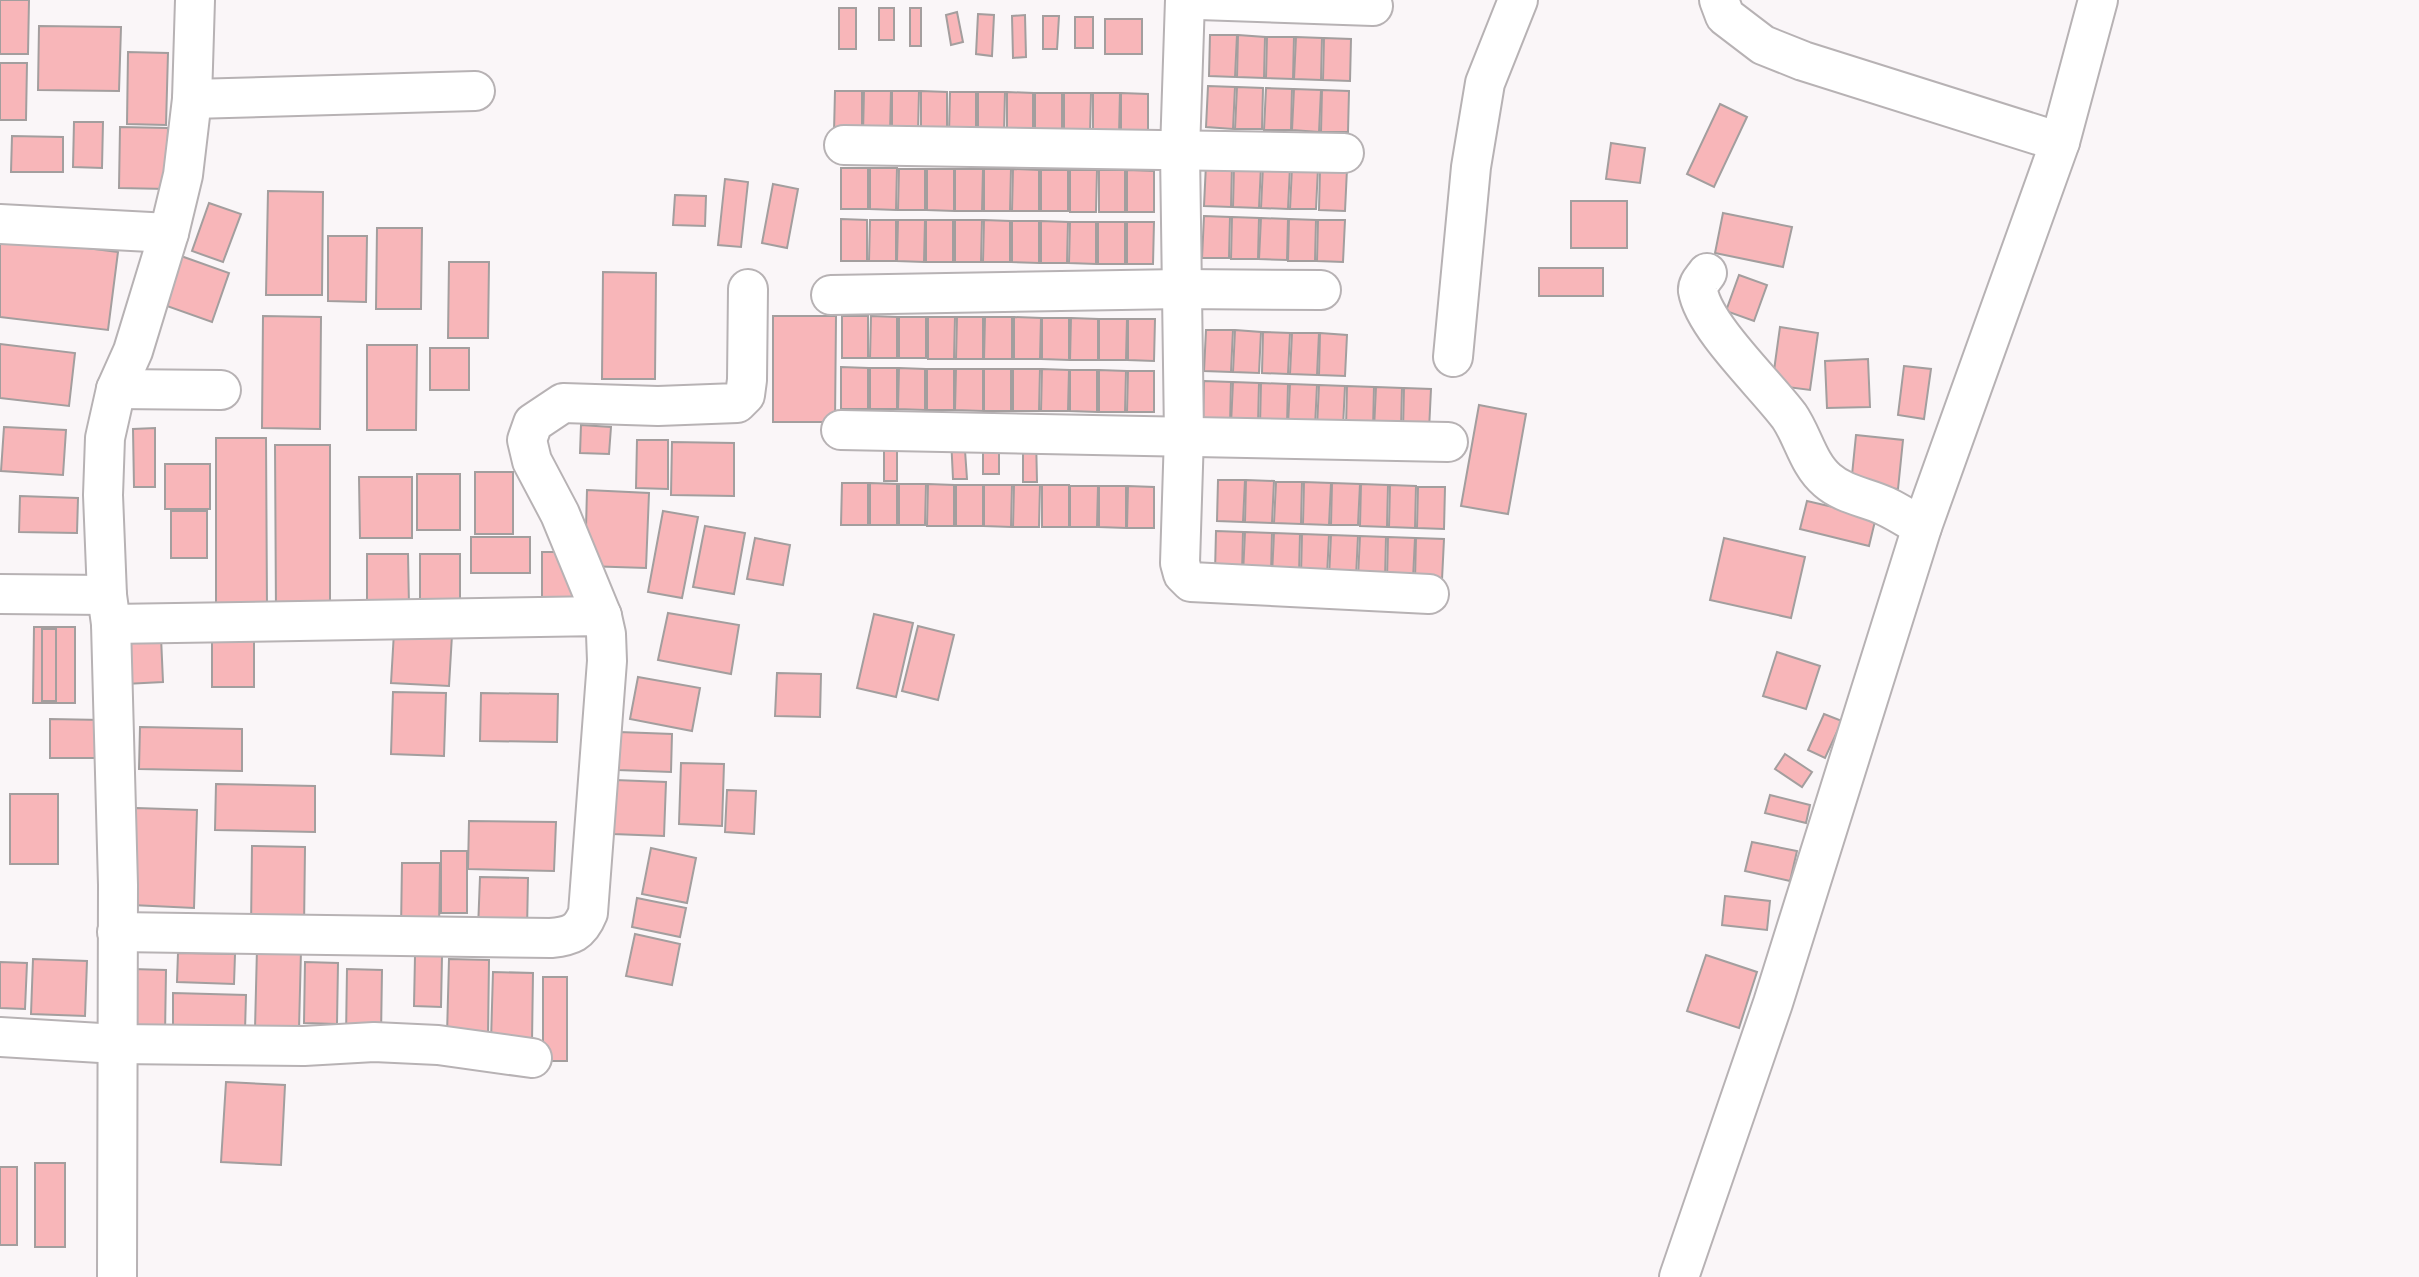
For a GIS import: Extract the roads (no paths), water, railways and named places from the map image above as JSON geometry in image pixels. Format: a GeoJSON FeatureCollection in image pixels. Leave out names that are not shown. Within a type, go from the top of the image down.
{"type":"FeatureCollection","features":[{"type":"Feature","properties":{"kind":"street"},"geometry":{"type":"LineString","coordinates":[[117,1277],[118,885],[103,495],[105,438],[116,389],[133,351],[169,233],[183,175],[192,100],[195,0]]}},
{"type":"Feature","properties":{"kind":"street"},"geometry":{"type":"LineString","coordinates":[[1185,0],[1180,151],[1184,435],[1180,563],[1184,574],[1191,582],[1429,594]]}},
{"type":"Feature","properties":{"kind":"street"},"geometry":{"type":"LineString","coordinates":[[1199,0],[1373,6]]}},
{"type":"Feature","properties":{"kind":"street"},"geometry":{"type":"LineString","coordinates":[[1453,357],[1471,167],[1485,83],[1518,0]]}},
{"type":"Feature","properties":{"kind":"street"},"geometry":{"type":"LineString","coordinates":[[1719,0],[1725,16],[1763,45],[1803,61],[2060,142]]}},
{"type":"Feature","properties":{"kind":"street"},"geometry":{"type":"LineString","coordinates":[[1679,1277],[1773,1003],[1922,527],[2060,142],[2098,0]]}},
{"type":"Feature","properties":{"kind":"street"},"geometry":{"type":"LineString","coordinates":[[192,100],[475,92]]}},
{"type":"Feature","properties":{"kind":"street"},"geometry":{"type":"LineString","coordinates":[[844,145],[1344,153]]}},
{"type":"Feature","properties":{"kind":"street"},"geometry":{"type":"LineString","coordinates":[[0,224],[169,233]]}},
{"type":"Feature","properties":{"kind":"street"},"geometry":{"type":"LineString","coordinates":[[1707,273],[1698,290],[1705,309],[1722,336],[1791,419],[1802,445],[1825,479],[1846,493],[1884,505],[1922,527]]}},
{"type":"Feature","properties":{"kind":"street"},"geometry":{"type":"LineString","coordinates":[[117,932],[551,939],[572,935],[582,927],[588,913],[607,661],[606,634],[602,616],[560,514],[532,461],[527,440],[533,423],[563,403],[658,406],[737,403],[745,395],[747,380],[748,289]]}},
{"type":"Feature","properties":{"kind":"street"},"geometry":{"type":"LineString","coordinates":[[831,295],[1181,289],[1321,290]]}},
{"type":"Feature","properties":{"kind":"street"},"geometry":{"type":"LineString","coordinates":[[116,389],[221,390]]}},
{"type":"Feature","properties":{"kind":"street"},"geometry":{"type":"LineString","coordinates":[[841,430],[1448,442]]}},
{"type":"Feature","properties":{"kind":"street"},"geometry":{"type":"LineString","coordinates":[[0,594],[109,609],[602,616]]}},
{"type":"Feature","properties":{"kind":"street"},"geometry":{"type":"LineString","coordinates":[[0,1037],[117,1044],[304,1046],[374,1042],[438,1045],[532,1058]]}}]}
